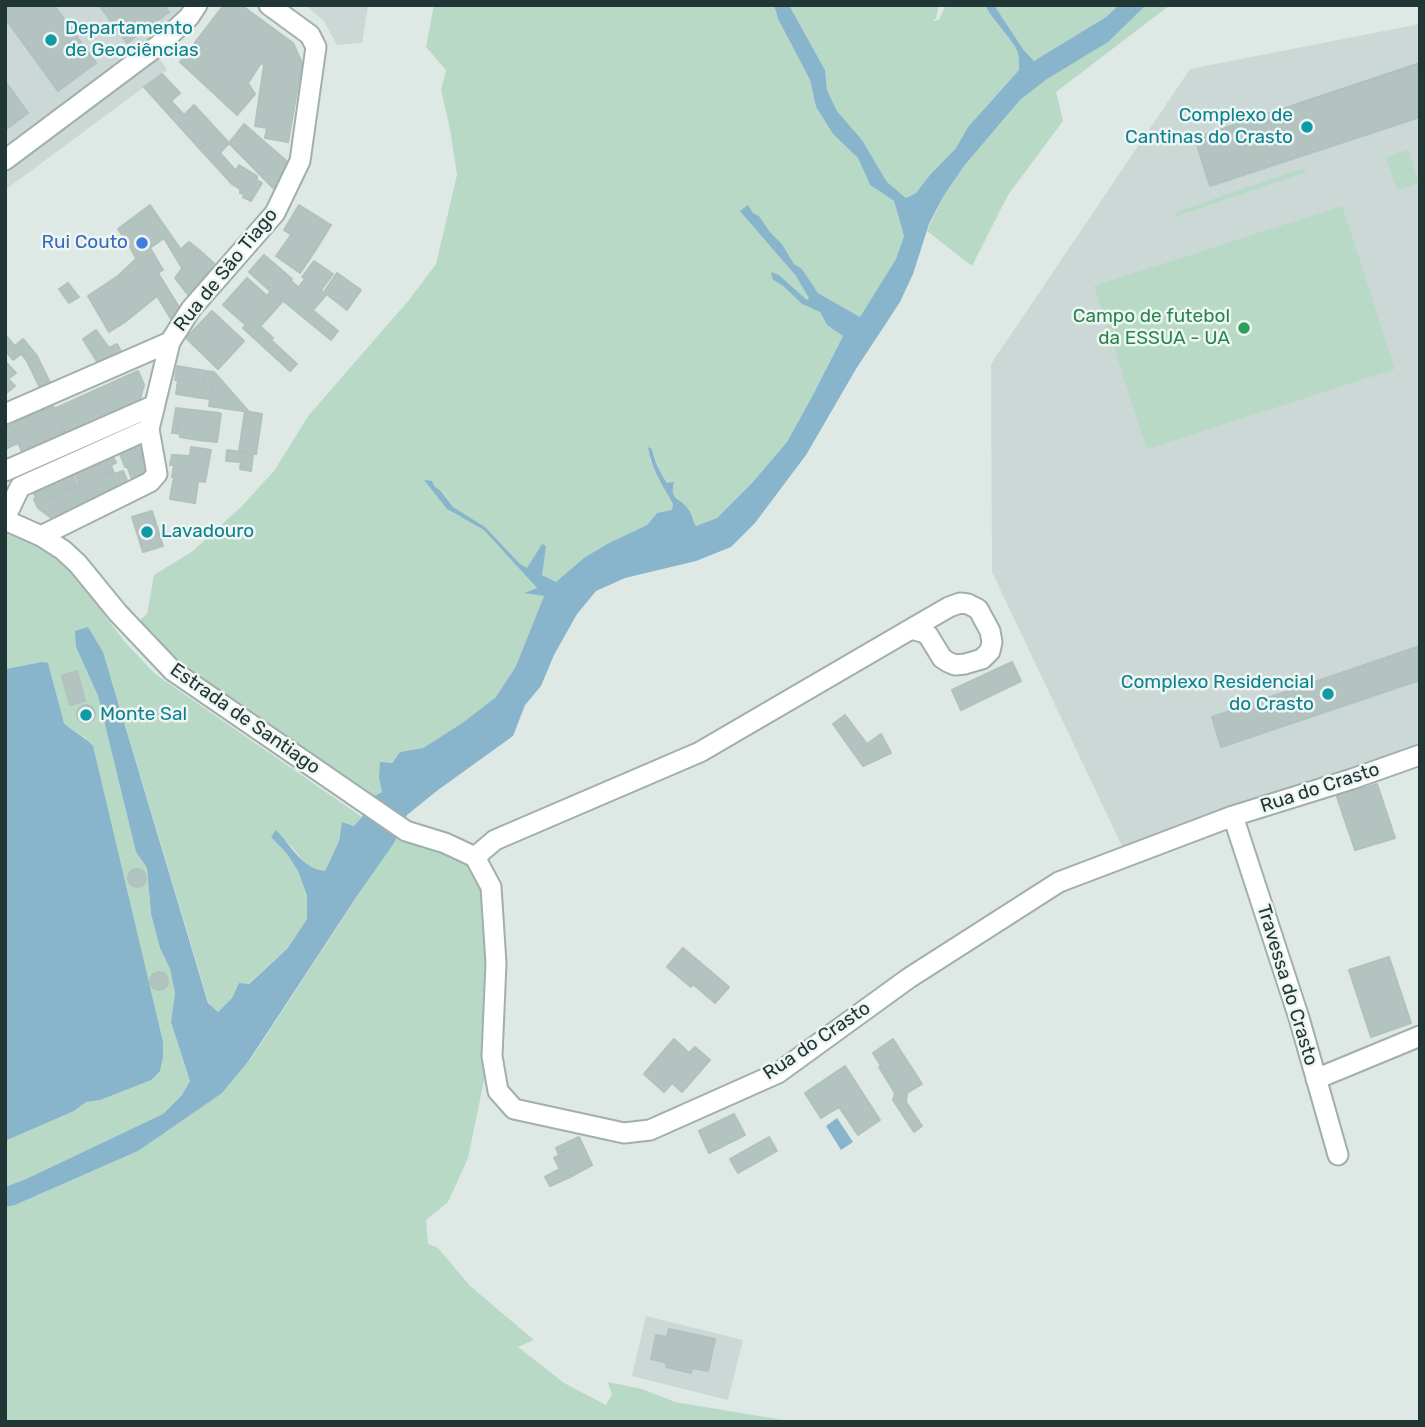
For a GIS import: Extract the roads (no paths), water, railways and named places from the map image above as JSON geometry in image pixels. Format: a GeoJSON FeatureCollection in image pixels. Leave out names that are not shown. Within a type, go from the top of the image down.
{"type":"FeatureCollection","features":[{"type":"Feature","properties":{"kind":"street"},"geometry":{"type":"LineString","coordinates":[[5,160],[160,44],[189,17],[197,5]]}},
{"type":"Feature","properties":{"kind":"street","name":"Rua de São Tiago"},"geometry":{"type":"LineString","coordinates":[[5,414],[170,342],[191,309],[275,212],[300,161],[316,47],[310,35],[269,5]]}},
{"type":"Feature","properties":{"kind":"street"},"geometry":{"type":"LineString","coordinates":[[41,536],[150,482],[157,474],[149,429],[170,342]]}},
{"type":"Feature","properties":{"kind":"street"},"geometry":{"type":"LineString","coordinates":[[5,471],[155,405]]}},
{"type":"Feature","properties":{"kind":"street"},"geometry":{"type":"LineString","coordinates":[[5,519],[20,487],[149,429]]}},
{"type":"Feature","properties":{"kind":"street","name":"Estrada de Santiago"},"geometry":{"type":"LineString","coordinates":[[5,519],[64,550],[173,671],[406,831],[475,856]]}},
{"type":"Feature","properties":{"kind":"street"},"geometry":{"type":"LineString","coordinates":[[475,856],[495,840],[700,752],[911,629]]}},
{"type":"Feature","properties":{"kind":"street","name":"Rua do Crasto"},"geometry":{"type":"LineString","coordinates":[[475,856],[491,887],[496,963],[492,1056],[498,1091],[514,1109],[624,1133],[650,1130],[778,1073],[909,978],[1059,882],[1233,816],[1420,755]]}},
{"type":"Feature","properties":{"kind":"street","name":"Travessa do Crasto"},"geometry":{"type":"LineString","coordinates":[[1233,816],[1298,1018],[1338,1155]]}},
{"type":"Feature","properties":{"kind":"street"},"geometry":{"type":"LineString","coordinates":[[1316,1079],[1420,1036]]}},
{"type":"Feature","properties":{"kind":"water"},"geometry":{"type":"Polygon","coordinates":[[[774,5],[789,5],[825,70],[827,90],[837,111],[862,140],[887,182],[906,198],[916,193],[956,148],[968,127],[1019,70],[1016,48],[985,5],[994,5],[1034,61],[1106,17],[1119,5],[1146,5],[1108,42],[1047,79],[1020,100],[964,166],[929,224],[913,274],[900,302],[856,369],[806,455],[755,523],[731,547],[696,561],[625,578],[596,591],[577,614],[554,655],[541,686],[525,705],[513,736],[407,815],[394,843],[250,1059],[222,1093],[138,1151],[5,1207],[5,1187],[163,1114],[182,1095],[190,1081],[171,1022],[175,993],[170,969],[160,948],[151,914],[147,868],[136,852],[98,696],[76,647],[75,631],[88,627],[103,652],[208,1003],[218,1012],[232,998],[239,983],[249,984],[287,949],[307,919],[307,896],[298,871],[271,837],[276,830],[303,861],[325,871],[339,841],[342,822],[354,826],[362,817],[368,799],[382,792],[380,762],[392,763],[400,752],[423,748],[464,722],[496,697],[516,666],[544,596],[524,593],[537,588],[484,530],[447,509],[424,480],[432,481],[453,507],[485,527],[527,568],[542,544],[546,546],[542,575],[556,582],[585,557],[647,525],[657,513],[672,510],[673,504],[655,470],[648,447],[652,449],[667,483],[674,482],[674,496],[689,510],[696,526],[717,518],[787,442],[843,336],[827,325],[820,312],[802,304],[773,280],[771,272],[779,275],[807,300],[809,298],[796,276],[740,211],[748,205],[753,213],[759,216],[818,293],[860,317],[896,259],[904,236],[894,201],[870,185],[858,158],[833,134],[816,107],[810,80],[778,19],[774,5]]]}},
{"type":"Feature","properties":{"kind":"water"},"geometry":{"type":"Polygon","coordinates":[[[48,663],[64,723],[93,746],[163,1042],[163,1057],[160,1071],[151,1080],[100,1100],[86,1102],[74,1111],[5,1141],[5,669],[48,663]]]}},
{"type":"Feature","properties":{"kind":"water"},"geometry":{"type":"Polygon","coordinates":[[[837,1118],[853,1142],[841,1150],[826,1126],[837,1118]]]}},
{"type":"Feature","properties":{"kind":"place","name":"Departamento de Geociências"},"geometry":{"type":"Point","coordinates":[51,40]}},
{"type":"Feature","properties":{"kind":"place","name":"Complexo de Cantinas do Crasto"},"geometry":{"type":"Point","coordinates":[1307,127]}},
{"type":"Feature","properties":{"kind":"place","name":"Rui Couto"},"geometry":{"type":"Point","coordinates":[142,243]}},
{"type":"Feature","properties":{"kind":"place","name":"Campo de futebol da ESSUA - UA"},"geometry":{"type":"Point","coordinates":[1244,328]}},
{"type":"Feature","properties":{"kind":"place","name":"Lavadouro"},"geometry":{"type":"Point","coordinates":[147,532]}},
{"type":"Feature","properties":{"kind":"place","name":"Complexo Residencial do Crasto"},"geometry":{"type":"Point","coordinates":[1328,694]}},
{"type":"Feature","properties":{"kind":"place","name":"Monte Sal"},"geometry":{"type":"Point","coordinates":[86,715]}}]}
